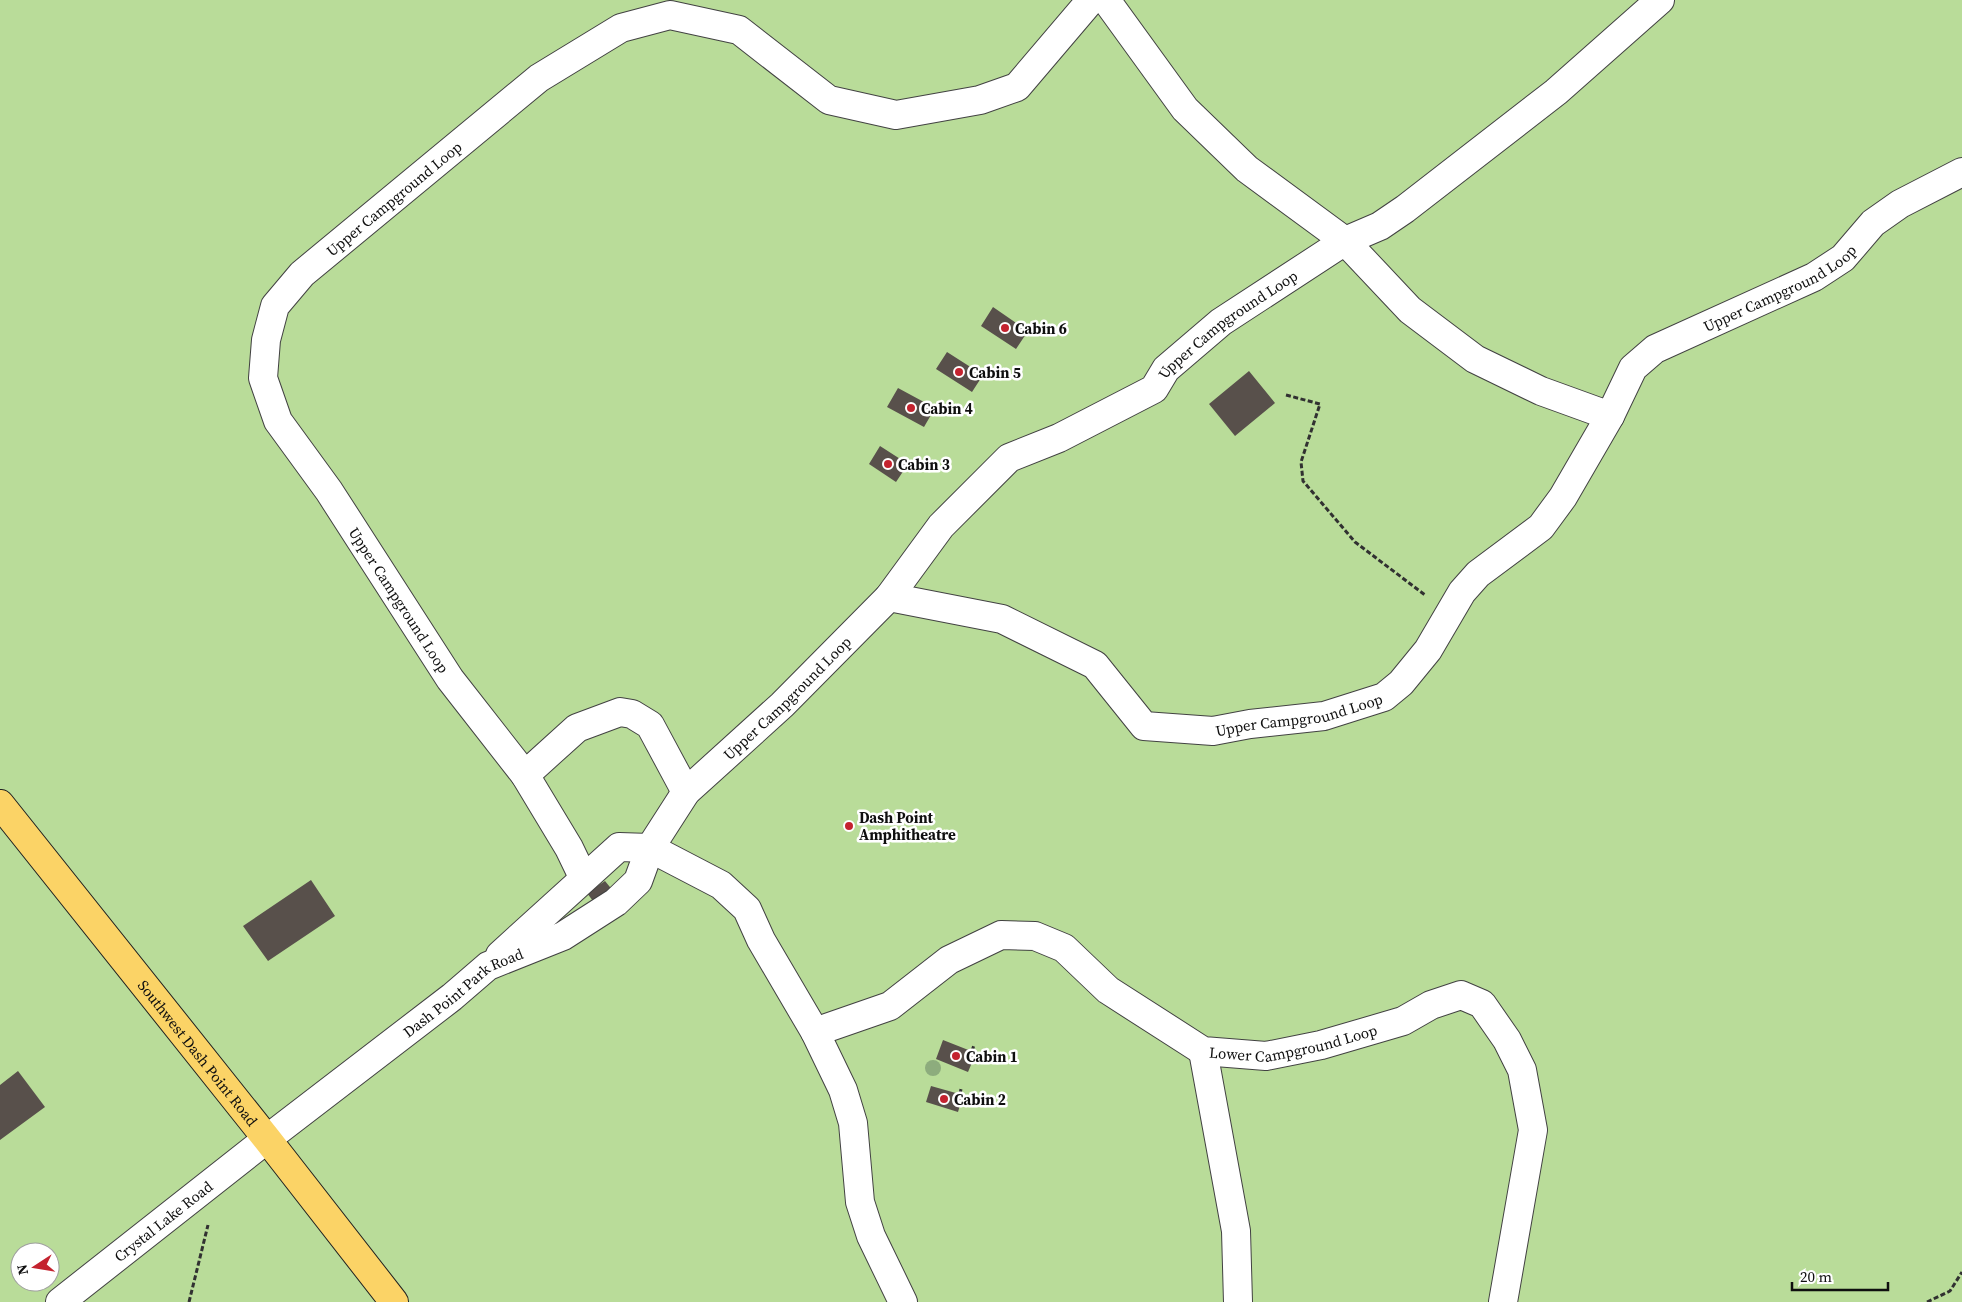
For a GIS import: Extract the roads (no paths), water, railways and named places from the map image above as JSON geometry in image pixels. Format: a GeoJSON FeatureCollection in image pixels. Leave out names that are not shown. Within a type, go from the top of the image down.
{"type":"FeatureCollection","features":[{"type":"Feature","properties":{"kind":"main road","name":"Southwest Dash Point Road"},"geometry":{"type":"LineString","coordinates":[[0,804],[267,1139],[394,1302]]}},
{"type":"Feature","properties":{"kind":"lane","name":"Upper Campground Loop"},"geometry":{"type":"LineString","coordinates":[[583,877],[569,848],[525,775],[450,678],[329,491],[278,421],[263,378],[266,340],[275,306],[302,274],[539,78],[621,28],[670,15],[739,30],[829,100],[896,115],[980,100],[1016,88],[1091,0]]}},
{"type":"Feature","properties":{"kind":"lane"},"geometry":{"type":"LineString","coordinates":[[1106,0],[1185,108],[1247,168],[1345,241],[1410,310],[1474,359],[1541,391],[1610,416]]}},
{"type":"Feature","properties":{"kind":"lane","name":"Upper Campground Loop"},"geometry":{"type":"LineString","coordinates":[[650,848],[686,792],[782,705],[889,598],[941,526],[1008,458],[1059,438],[1154,389],[1166,369],[1222,322],[1345,241],[1380,226],[1405,209],[1556,92],[1660,0]]}},
{"type":"Feature","properties":{"kind":"lane","name":"Upper Campground Loop"},"geometry":{"type":"LineString","coordinates":[[889,598],[1002,620],[1095,666],[1144,726],[1214,731],[1250,724],[1324,716],[1384,697],[1401,683],[1428,650],[1462,592],[1478,574],[1541,527],[1564,497],[1610,416],[1633,368],[1656,349],[1814,277],[1843,258],[1874,223],[1900,204],[1962,172]]}},
{"type":"Feature","properties":{"kind":"lane"},"geometry":{"type":"LineString","coordinates":[[525,775],[577,728],[620,712],[632,714],[650,726],[686,792]]}},
{"type":"Feature","properties":{"kind":"lane"},"geometry":{"type":"LineString","coordinates":[[488,966],[583,877],[619,847],[650,848],[721,885],[747,909],[761,940],[815,1032],[844,1090],[853,1123],[860,1202],[871,1236],[903,1302]]}},
{"type":"Feature","properties":{"kind":"lane","name":"Dash Point Park Road"},"geometry":{"type":"LineString","coordinates":[[267,1139],[452,997],[488,966],[563,936],[616,902],[638,881],[650,848]]}},
{"type":"Feature","properties":{"kind":"lane","name":"Lower Campground Loop"},"geometry":{"type":"LineString","coordinates":[[815,1032],[890,1006],[949,960],[1001,935],[1035,936],[1064,948],[1108,990],[1203,1051],[1266,1056],[1321,1045],[1403,1021],[1431,1005],[1461,995],[1482,1004],[1507,1040],[1522,1070],[1533,1130],[1503,1302]]}},
{"type":"Feature","properties":{"kind":"lane"},"geometry":{"type":"LineString","coordinates":[[1203,1051],[1236,1231],[1238,1302]]}},
{"type":"Feature","properties":{"kind":"lane","name":"Crystal Lake Road"},"geometry":{"type":"LineString","coordinates":[[60,1302],[267,1139]]}},
{"type":"Feature","properties":{"kind":"place","name":"Cabin 6"},"geometry":{"type":"Point","coordinates":[1005,328]}},
{"type":"Feature","properties":{"kind":"place","name":"Cabin 5"},"geometry":{"type":"Point","coordinates":[959,372]}},
{"type":"Feature","properties":{"kind":"place","name":"Cabin 4"},"geometry":{"type":"Point","coordinates":[911,408]}},
{"type":"Feature","properties":{"kind":"place","name":"Cabin 3"},"geometry":{"type":"Point","coordinates":[888,464]}},
{"type":"Feature","properties":{"kind":"place","name":"Dash Point Amphitheatre"},"geometry":{"type":"Point","coordinates":[849,826]}},
{"type":"Feature","properties":{"kind":"place","name":"Cabin 1"},"geometry":{"type":"Point","coordinates":[956,1056]}},
{"type":"Feature","properties":{"kind":"place","name":"Cabin 2"},"geometry":{"type":"Point","coordinates":[944,1099]}}]}
